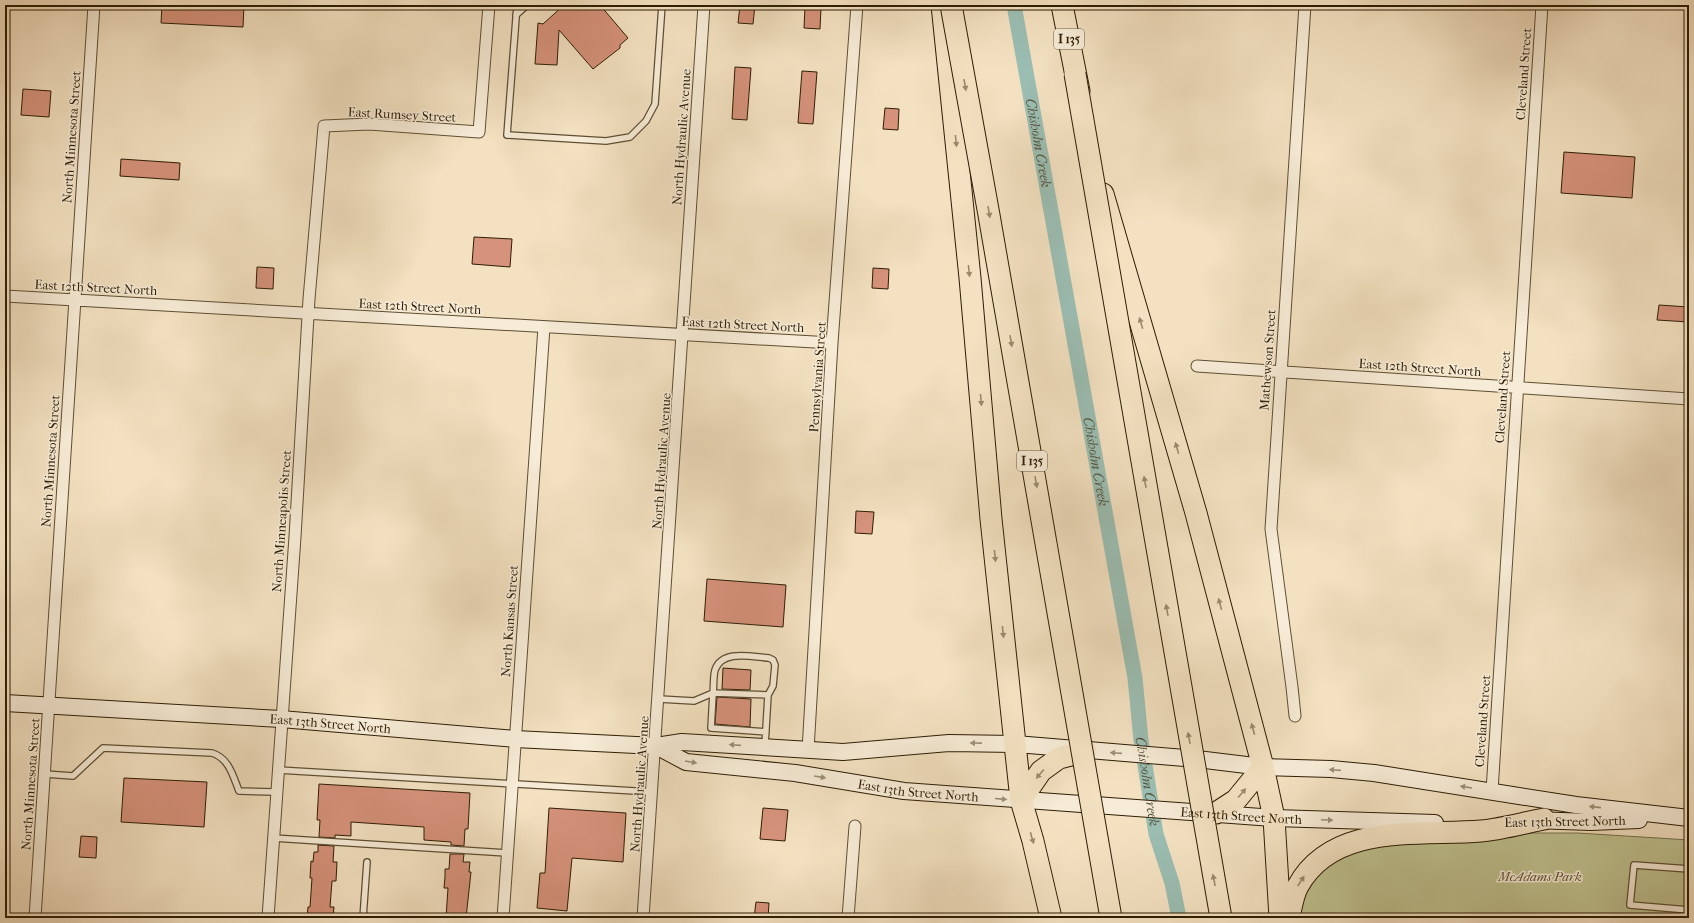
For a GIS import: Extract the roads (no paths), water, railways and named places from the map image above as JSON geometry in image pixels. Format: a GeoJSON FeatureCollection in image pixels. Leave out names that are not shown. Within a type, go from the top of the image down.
{"type":"FeatureCollection","features":[{"type":"Feature","properties":{"kind":"highway"},"geometry":{"type":"LineString","coordinates":[[942,5],[969,270],[991,519],[1021,800],[1033,840],[1051,918]]}},
{"type":"Feature","properties":{"kind":"highway","name":"I 135"},"geometry":{"type":"LineString","coordinates":[[951,5],[1111,918]]}},
{"type":"Feature","properties":{"kind":"highway","name":"I 135"},"geometry":{"type":"LineString","coordinates":[[1062,5],[1221,918]]}},
{"type":"Feature","properties":{"kind":"highway"},"geometry":{"type":"LineString","coordinates":[[1075,74],[1103,194],[1196,513],[1263,767],[1274,818],[1280,918]]}},
{"type":"Feature","properties":{"kind":"highway"},"geometry":{"type":"LineString","coordinates":[[1021,800],[1042,771],[1059,758],[1086,751]]}},
{"type":"Feature","properties":{"kind":"highway"},"geometry":{"type":"LineString","coordinates":[[1216,813],[1236,800],[1263,767]]}},
{"type":"Feature","properties":{"kind":"highway"},"geometry":{"type":"LineString","coordinates":[[1289,918],[1297,887],[1311,866],[1337,848],[1362,839],[1388,835],[1482,831],[1544,819]]}},
{"type":"Feature","properties":{"kind":"main road","name":"East 13th Street North"},"geometry":{"type":"LineString","coordinates":[[5,703],[281,719],[515,738],[656,746],[682,742],[765,740],[808,750],[843,752],[949,742],[1015,744],[1197,759],[1263,767],[1331,769],[1374,773],[1576,805],[1689,818]]}},
{"type":"Feature","properties":{"kind":"main road","name":"East 13th Street North"},"geometry":{"type":"LineString","coordinates":[[656,746],[686,762],[795,773],[904,791],[1274,818],[1421,823],[1486,823],[1544,819],[1591,822],[1689,818]]}},
{"type":"Feature","properties":{"kind":"street","name":"North Minnesota Street"},"geometry":{"type":"LineString","coordinates":[[35,918],[50,705],[74,300],[94,5]]}},
{"type":"Feature","properties":{"kind":"street","name":"East Rumsey Street"},"geometry":{"type":"LineString","coordinates":[[324,126],[369,124],[479,132],[489,5]]}},
{"type":"Feature","properties":{"kind":"street","name":"North Hydraulic Avenue"},"geometry":{"type":"LineString","coordinates":[[643,918],[656,746],[704,5]]}},
{"type":"Feature","properties":{"kind":"street","name":"Pennsylvania Street"},"geometry":{"type":"LineString","coordinates":[[808,750],[832,343],[857,5]]}},
{"type":"Feature","properties":{"kind":"street","name":"Mathewson Street"},"geometry":{"type":"LineString","coordinates":[[1295,716],[1270,529],[1305,5]]}},
{"type":"Feature","properties":{"kind":"street","name":"Cleveland Street"},"geometry":{"type":"LineString","coordinates":[[1492,791],[1542,5]]}},
{"type":"Feature","properties":{"kind":"street","name":"North Minneapolis Street"},"geometry":{"type":"LineString","coordinates":[[268,918],[294,544],[308,313],[324,126]]}},
{"type":"Feature","properties":{"kind":"street","name":"East 12th Street North"},"geometry":{"type":"LineString","coordinates":[[5,296],[832,343]]}},
{"type":"Feature","properties":{"kind":"street","name":"North Kansas Street"},"geometry":{"type":"LineString","coordinates":[[502,918],[544,327]]}},
{"type":"Feature","properties":{"kind":"street","name":"East 12th Street North"},"geometry":{"type":"LineString","coordinates":[[1197,366],[1689,399]]}},
{"type":"Feature","properties":{"kind":"street"},"geometry":{"type":"LineString","coordinates":[[848,918],[855,826]]}},
{"type":"Feature","properties":{"kind":"lane"},"geometry":{"type":"LineString","coordinates":[[516,5],[507,135],[606,141],[630,137],[646,121],[655,104],[662,5]]}},
{"type":"Feature","properties":{"kind":"lane"},"geometry":{"type":"LineString","coordinates":[[516,15],[527,5]]}},
{"type":"Feature","properties":{"kind":"lane"},"geometry":{"type":"LineString","coordinates":[[730,656],[769,658],[773,660],[775,665],[773,686],[768,695],[765,740],[711,728],[715,670],[723,660],[730,656]]}},
{"type":"Feature","properties":{"kind":"lane"},"geometry":{"type":"LineString","coordinates":[[659,699],[694,701],[713,693],[768,695]]}},
{"type":"Feature","properties":{"kind":"lane"},"geometry":{"type":"LineString","coordinates":[[45,774],[73,776],[103,748],[212,753],[220,755],[230,767],[239,791],[276,792]]}},
{"type":"Feature","properties":{"kind":"lane"},"geometry":{"type":"LineString","coordinates":[[278,770],[652,792]]}},
{"type":"Feature","properties":{"kind":"lane"},"geometry":{"type":"LineString","coordinates":[[273,838],[507,852]]}},
{"type":"Feature","properties":{"kind":"lane"},"geometry":{"type":"LineString","coordinates":[[367,862],[363,918],[372,918]]}},
{"type":"Feature","properties":{"kind":"lane"},"geometry":{"type":"LineString","coordinates":[[1689,869],[1634,865],[1630,905],[1689,910]]}},
{"type":"Feature","properties":{"kind":"waterway","name":"Chisholm Creek"},"geometry":{"type":"LineString","coordinates":[[1014,5],[1135,678],[1141,740],[1156,834],[1172,883],[1179,918]]}},
{"type":"Feature","properties":{"kind":"park label","name":"McAdams Park"},"geometry":{"type":"Point","coordinates":[1540,876]}}]}
